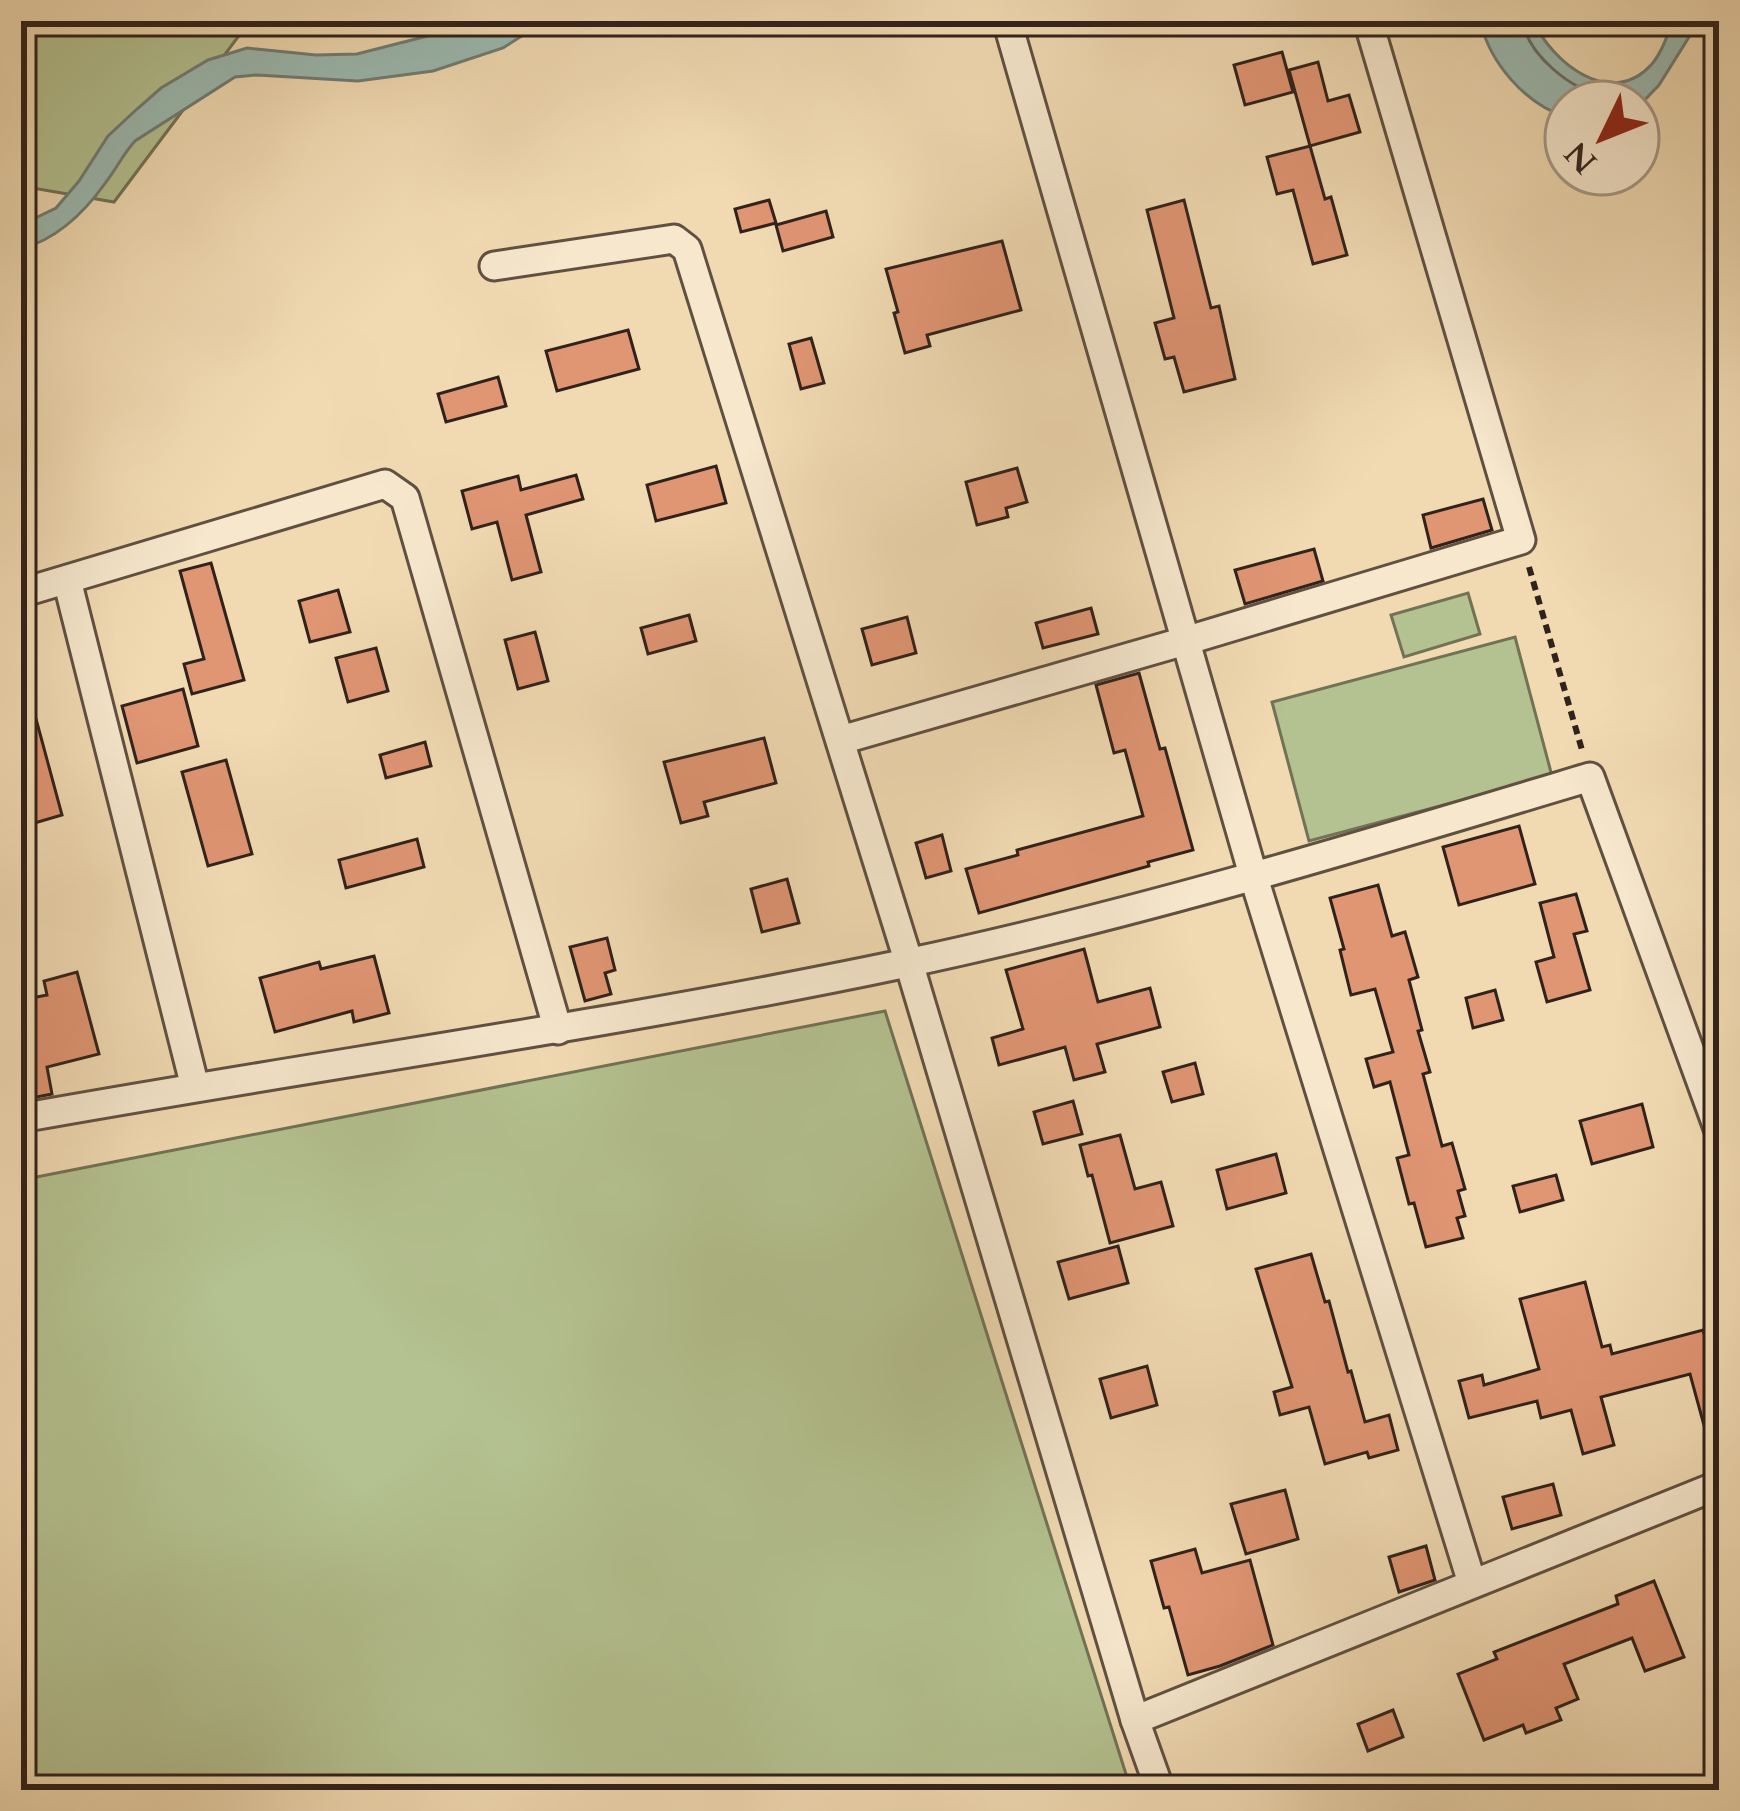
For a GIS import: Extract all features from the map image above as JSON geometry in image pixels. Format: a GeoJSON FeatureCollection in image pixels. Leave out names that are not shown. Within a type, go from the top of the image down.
{"type":"FeatureCollection","features":[{"type":"Feature","properties":{"kind":"street"},"geometry":{"type":"LineString","coordinates":[[1007,21],[1253,878],[1472,1582]]}},
{"type":"Feature","properties":{"kind":"street"},"geometry":{"type":"LineString","coordinates":[[841,740],[1521,540],[1371,32]]}},
{"type":"Feature","properties":{"kind":"street"},"geometry":{"type":"LineString","coordinates":[[494,266],[674,239],[687,249],[1160,1790]]}},
{"type":"Feature","properties":{"kind":"street"},"geometry":{"type":"LineString","coordinates":[[21,593],[385,484],[405,498],[558,1030]]}},
{"type":"Feature","properties":{"kind":"street"},"geometry":{"type":"LineString","coordinates":[[68,580],[195,1087]]}},
{"type":"Feature","properties":{"kind":"street"},"geometry":{"type":"LineString","coordinates":[[21,1118],[558,1030],[909,962],[1253,878],[1590,777],[1719,1131]]}},
{"type":"Feature","properties":{"kind":"street"},"geometry":{"type":"LineString","coordinates":[[1135,1720],[1719,1485]]}},
{"type":"Feature","properties":{"kind":"path"},"geometry":{"type":"LineString","coordinates":[[1521,540],[1590,777]]}},
{"type":"Feature","properties":{"kind":"green space"},"geometry":{"type":"Polygon","coordinates":[[[21,21],[250,21],[114,202],[21,186],[21,21]]]}},
{"type":"Feature","properties":{"kind":"green space"},"geometry":{"type":"Polygon","coordinates":[[[1468,593],[1480,634],[1404,657],[1391,615],[1468,593]]]}},
{"type":"Feature","properties":{"kind":"green space"},"geometry":{"type":"Polygon","coordinates":[[[1515,637],[1552,776],[1309,841],[1272,702],[1515,637]]]}},
{"type":"Feature","properties":{"kind":"green space"},"geometry":{"type":"Polygon","coordinates":[[[885,1011],[1131,1790],[21,1790],[21,1180],[885,1011]]]}},
{"type":"Feature","properties":{"kind":"water"},"geometry":{"type":"Polygon","coordinates":[[[469,21],[545,21],[503,48],[433,71],[358,81],[235,77],[135,141],[79,214],[47,239],[21,249],[21,225],[56,208],[108,136],[161,88],[208,60],[247,48],[357,54],[469,21]]]}},
{"type":"Feature","properties":{"kind":"water"},"geometry":{"type":"Polygon","coordinates":[[[1480,21],[1533,21],[1554,52],[1591,78],[1542,78],[1542,105],[1511,80],[1480,21]]]}},
{"type":"Feature","properties":{"kind":"water"},"geometry":{"type":"Polygon","coordinates":[[[1672,21],[1699,21],[1662,80],[1633,78],[1652,64],[1672,21]]]}},
{"type":"Feature","properties":{"kind":"building"},"geometry":{"type":"Polygon","coordinates":[[[1282,52],[1293,92],[1245,105],[1234,65],[1282,52]]]}},
{"type":"Feature","properties":{"kind":"building"},"geometry":{"type":"Polygon","coordinates":[[[1318,62],[1328,101],[1349,95],[1360,132],[1310,146],[1289,70],[1318,62]]]}},
{"type":"Feature","properties":{"kind":"building"},"geometry":{"type":"Polygon","coordinates":[[[1310,146],[1347,255],[1313,264],[1293,190],[1277,194],[1267,157],[1310,146]]]}},
{"type":"Feature","properties":{"kind":"building"},"geometry":{"type":"Polygon","coordinates":[[[769,200],[776,223],[741,232],[735,209],[769,200]]]}},
{"type":"Feature","properties":{"kind":"building"},"geometry":{"type":"Polygon","coordinates":[[[1184,200],[1211,308],[1219,306],[1235,379],[1184,392],[1174,357],[1165,359],[1155,323],[1174,318],[1147,210],[1184,200]]]}},
{"type":"Feature","properties":{"kind":"building"},"geometry":{"type":"Polygon","coordinates":[[[826,211],[833,237],[783,251],[776,225],[826,211]]]}},
{"type":"Feature","properties":{"kind":"building"},"geometry":{"type":"Polygon","coordinates":[[[1002,241],[1021,310],[927,335],[930,346],[905,353],[886,269],[1002,241]]]}},
{"type":"Feature","properties":{"kind":"building"},"geometry":{"type":"Polygon","coordinates":[[[628,330],[639,369],[557,391],[546,351],[628,330]]]}},
{"type":"Feature","properties":{"kind":"building"},"geometry":{"type":"Polygon","coordinates":[[[811,338],[824,383],[801,389],[789,344],[811,338]]]}},
{"type":"Feature","properties":{"kind":"building"},"geometry":{"type":"Polygon","coordinates":[[[498,377],[506,406],[446,422],[438,394],[498,377]]]}},
{"type":"Feature","properties":{"kind":"building"},"geometry":{"type":"Polygon","coordinates":[[[716,466],[726,503],[656,521],[647,485],[716,466]]]}},
{"type":"Feature","properties":{"kind":"building"},"geometry":{"type":"Polygon","coordinates":[[[1017,468],[1027,502],[1006,508],[1008,517],[977,525],[966,482],[1017,468]]]}},
{"type":"Feature","properties":{"kind":"building"},"geometry":{"type":"Polygon","coordinates":[[[576,475],[583,499],[526,515],[541,572],[512,580],[497,522],[472,529],[462,491],[518,476],[521,490],[576,475]]]}},
{"type":"Feature","properties":{"kind":"building"},"geometry":{"type":"Polygon","coordinates":[[[1483,499],[1492,530],[1431,548],[1423,515],[1483,499]]]}},
{"type":"Feature","properties":{"kind":"building"},"geometry":{"type":"Polygon","coordinates":[[[1314,549],[1323,581],[1245,604],[1235,570],[1314,549]]]}},
{"type":"Feature","properties":{"kind":"building"},"geometry":{"type":"Polygon","coordinates":[[[211,563],[244,680],[192,694],[184,664],[204,659],[180,571],[211,563]]]}},
{"type":"Feature","properties":{"kind":"building"},"geometry":{"type":"Polygon","coordinates":[[[338,590],[350,632],[310,642],[299,601],[338,590]]]}},
{"type":"Feature","properties":{"kind":"building"},"geometry":{"type":"Polygon","coordinates":[[[1091,608],[1098,634],[1043,648],[1036,623],[1091,608]]]}},
{"type":"Feature","properties":{"kind":"building"},"geometry":{"type":"Polygon","coordinates":[[[689,615],[696,641],[648,654],[641,628],[689,615]]]}},
{"type":"Feature","properties":{"kind":"building"},"geometry":{"type":"Polygon","coordinates":[[[907,617],[916,653],[872,665],[862,629],[907,617]]]}},
{"type":"Feature","properties":{"kind":"building"},"geometry":{"type":"Polygon","coordinates":[[[535,632],[548,681],[518,689],[505,640],[535,632]]]}},
{"type":"Feature","properties":{"kind":"building"},"geometry":{"type":"Polygon","coordinates":[[[376,648],[388,691],[348,702],[336,658],[376,648]]]}},
{"type":"Feature","properties":{"kind":"building"},"geometry":{"type":"Polygon","coordinates":[[[1139,673],[1193,850],[979,913],[966,869],[1143,816],[1125,750],[1114,753],[1096,685],[1139,673]]]}},
{"type":"Feature","properties":{"kind":"building"},"geometry":{"type":"Polygon","coordinates":[[[183,689],[198,746],[137,763],[122,706],[183,689]]]}},
{"type":"Feature","properties":{"kind":"building"},"geometry":{"type":"Polygon","coordinates":[[[29,693],[62,815],[21,827],[21,694],[29,693]]]}},
{"type":"Feature","properties":{"kind":"building"},"geometry":{"type":"Polygon","coordinates":[[[764,738],[776,783],[704,802],[708,816],[681,823],[664,762],[764,738]]]}},
{"type":"Feature","properties":{"kind":"building"},"geometry":{"type":"Polygon","coordinates":[[[425,742],[431,766],[386,778],[380,755],[425,742]]]}},
{"type":"Feature","properties":{"kind":"building"},"geometry":{"type":"Polygon","coordinates":[[[226,760],[252,854],[208,866],[182,772],[226,760]]]}},
{"type":"Feature","properties":{"kind":"building"},"geometry":{"type":"Polygon","coordinates":[[[1519,826],[1535,884],[1459,905],[1443,847],[1519,826]]]}},
{"type":"Feature","properties":{"kind":"building"},"geometry":{"type":"Polygon","coordinates":[[[942,835],[951,871],[926,878],[916,843],[942,835]]]}},
{"type":"Feature","properties":{"kind":"building"},"geometry":{"type":"Polygon","coordinates":[[[417,839],[424,867],[346,888],[339,860],[417,839]]]}},
{"type":"Feature","properties":{"kind":"building"},"geometry":{"type":"Polygon","coordinates":[[[787,879],[799,923],[762,932],[751,889],[787,879]]]}},
{"type":"Feature","properties":{"kind":"building"},"geometry":{"type":"Polygon","coordinates":[[[1378,885],[1392,936],[1405,932],[1418,977],[1409,980],[1430,1072],[1423,1074],[1442,1146],[1452,1143],[1465,1189],[1458,1191],[1465,1216],[1457,1218],[1463,1238],[1426,1247],[1397,1158],[1409,1155],[1390,1082],[1374,1087],[1366,1059],[1393,1052],[1375,989],[1351,995],[1330,898],[1378,885]]]}},
{"type":"Feature","properties":{"kind":"building"},"geometry":{"type":"Polygon","coordinates":[[[1576,894],[1587,931],[1574,934],[1590,990],[1547,1002],[1536,962],[1554,957],[1540,903],[1576,894]]]}},
{"type":"Feature","properties":{"kind":"building"},"geometry":{"type":"Polygon","coordinates":[[[607,938],[615,970],[605,973],[611,994],[585,1001],[570,947],[607,938]]]}},
{"type":"Feature","properties":{"kind":"building"},"geometry":{"type":"Polygon","coordinates":[[[1084,949],[1098,1002],[1150,988],[1160,1027],[1097,1044],[1105,1072],[1074,1080],[1065,1047],[999,1065],[992,1038],[1023,1029],[1006,970],[1084,949]]]}},
{"type":"Feature","properties":{"kind":"building"},"geometry":{"type":"Polygon","coordinates":[[[374,956],[389,1013],[354,1022],[352,1011],[275,1032],[260,978],[319,962],[321,969],[374,956]]]}},
{"type":"Feature","properties":{"kind":"building"},"geometry":{"type":"Polygon","coordinates":[[[77,972],[99,1054],[47,1067],[52,1094],[21,1100],[21,1000],[47,995],[44,981],[77,972]]]}},
{"type":"Feature","properties":{"kind":"building"},"geometry":{"type":"Polygon","coordinates":[[[1495,990],[1503,1020],[1473,1028],[1466,998],[1495,990]]]}},
{"type":"Feature","properties":{"kind":"building"},"geometry":{"type":"Polygon","coordinates":[[[1195,1063],[1203,1094],[1172,1102],[1163,1072],[1195,1063]]]}},
{"type":"Feature","properties":{"kind":"building"},"geometry":{"type":"Polygon","coordinates":[[[1073,1101],[1082,1134],[1043,1144],[1034,1112],[1073,1101]]]}},
{"type":"Feature","properties":{"kind":"building"},"geometry":{"type":"Polygon","coordinates":[[[1642,1104],[1653,1147],[1592,1164],[1580,1121],[1642,1104]]]}},
{"type":"Feature","properties":{"kind":"building"},"geometry":{"type":"Polygon","coordinates":[[[1120,1135],[1135,1189],[1161,1182],[1173,1226],[1110,1243],[1080,1145],[1120,1135]]]}},
{"type":"Feature","properties":{"kind":"building"},"geometry":{"type":"Polygon","coordinates":[[[1276,1154],[1286,1193],[1227,1209],[1217,1170],[1276,1154]]]}},
{"type":"Feature","properties":{"kind":"building"},"geometry":{"type":"Polygon","coordinates":[[[1556,1175],[1563,1200],[1520,1212],[1513,1186],[1556,1175]]]}},
{"type":"Feature","properties":{"kind":"building"},"geometry":{"type":"Polygon","coordinates":[[[1118,1246],[1128,1283],[1069,1299],[1058,1262],[1118,1246]]]}},
{"type":"Feature","properties":{"kind":"building"},"geometry":{"type":"Polygon","coordinates":[[[1311,1254],[1365,1422],[1389,1415],[1398,1450],[1369,1458],[1367,1452],[1325,1464],[1309,1407],[1280,1415],[1274,1392],[1292,1387],[1256,1269],[1311,1254]]]}},
{"type":"Feature","properties":{"kind":"building"},"geometry":{"type":"Polygon","coordinates":[[[1585,1282],[1602,1347],[1610,1345],[1612,1354],[1703,1330],[1719,1387],[1719,1450],[1711,1451],[1690,1374],[1601,1397],[1614,1445],[1583,1454],[1571,1410],[1541,1418],[1537,1401],[1469,1418],[1459,1381],[1482,1375],[1484,1385],[1539,1369],[1520,1299],[1585,1282]]]}},
{"type":"Feature","properties":{"kind":"building"},"geometry":{"type":"Polygon","coordinates":[[[1147,1366],[1157,1405],[1111,1418],[1100,1379],[1147,1366]]]}},
{"type":"Feature","properties":{"kind":"building"},"geometry":{"type":"Polygon","coordinates":[[[1553,1484],[1561,1515],[1512,1529],[1503,1497],[1553,1484]]]}},
{"type":"Feature","properties":{"kind":"building"},"geometry":{"type":"Polygon","coordinates":[[[1285,1490],[1298,1539],[1246,1554],[1231,1504],[1285,1490]]]}},
{"type":"Feature","properties":{"kind":"building"},"geometry":{"type":"Polygon","coordinates":[[[1426,1546],[1435,1580],[1399,1592],[1389,1557],[1426,1546]]]}},
{"type":"Feature","properties":{"kind":"building"},"geometry":{"type":"Polygon","coordinates":[[[1195,1549],[1202,1573],[1250,1560],[1273,1645],[1188,1675],[1151,1561],[1195,1549]]]}},
{"type":"Feature","properties":{"kind":"building"},"geometry":{"type":"Polygon","coordinates":[[[1654,1581],[1684,1657],[1645,1671],[1632,1638],[1564,1664],[1578,1699],[1556,1708],[1561,1720],[1526,1733],[1523,1725],[1484,1740],[1458,1674],[1497,1659],[1494,1652],[1618,1604],[1616,1596],[1654,1581]]]}},
{"type":"Feature","properties":{"kind":"building"},"geometry":{"type":"Polygon","coordinates":[[[1393,1710],[1403,1737],[1368,1751],[1358,1724],[1393,1710]]]}}]}
